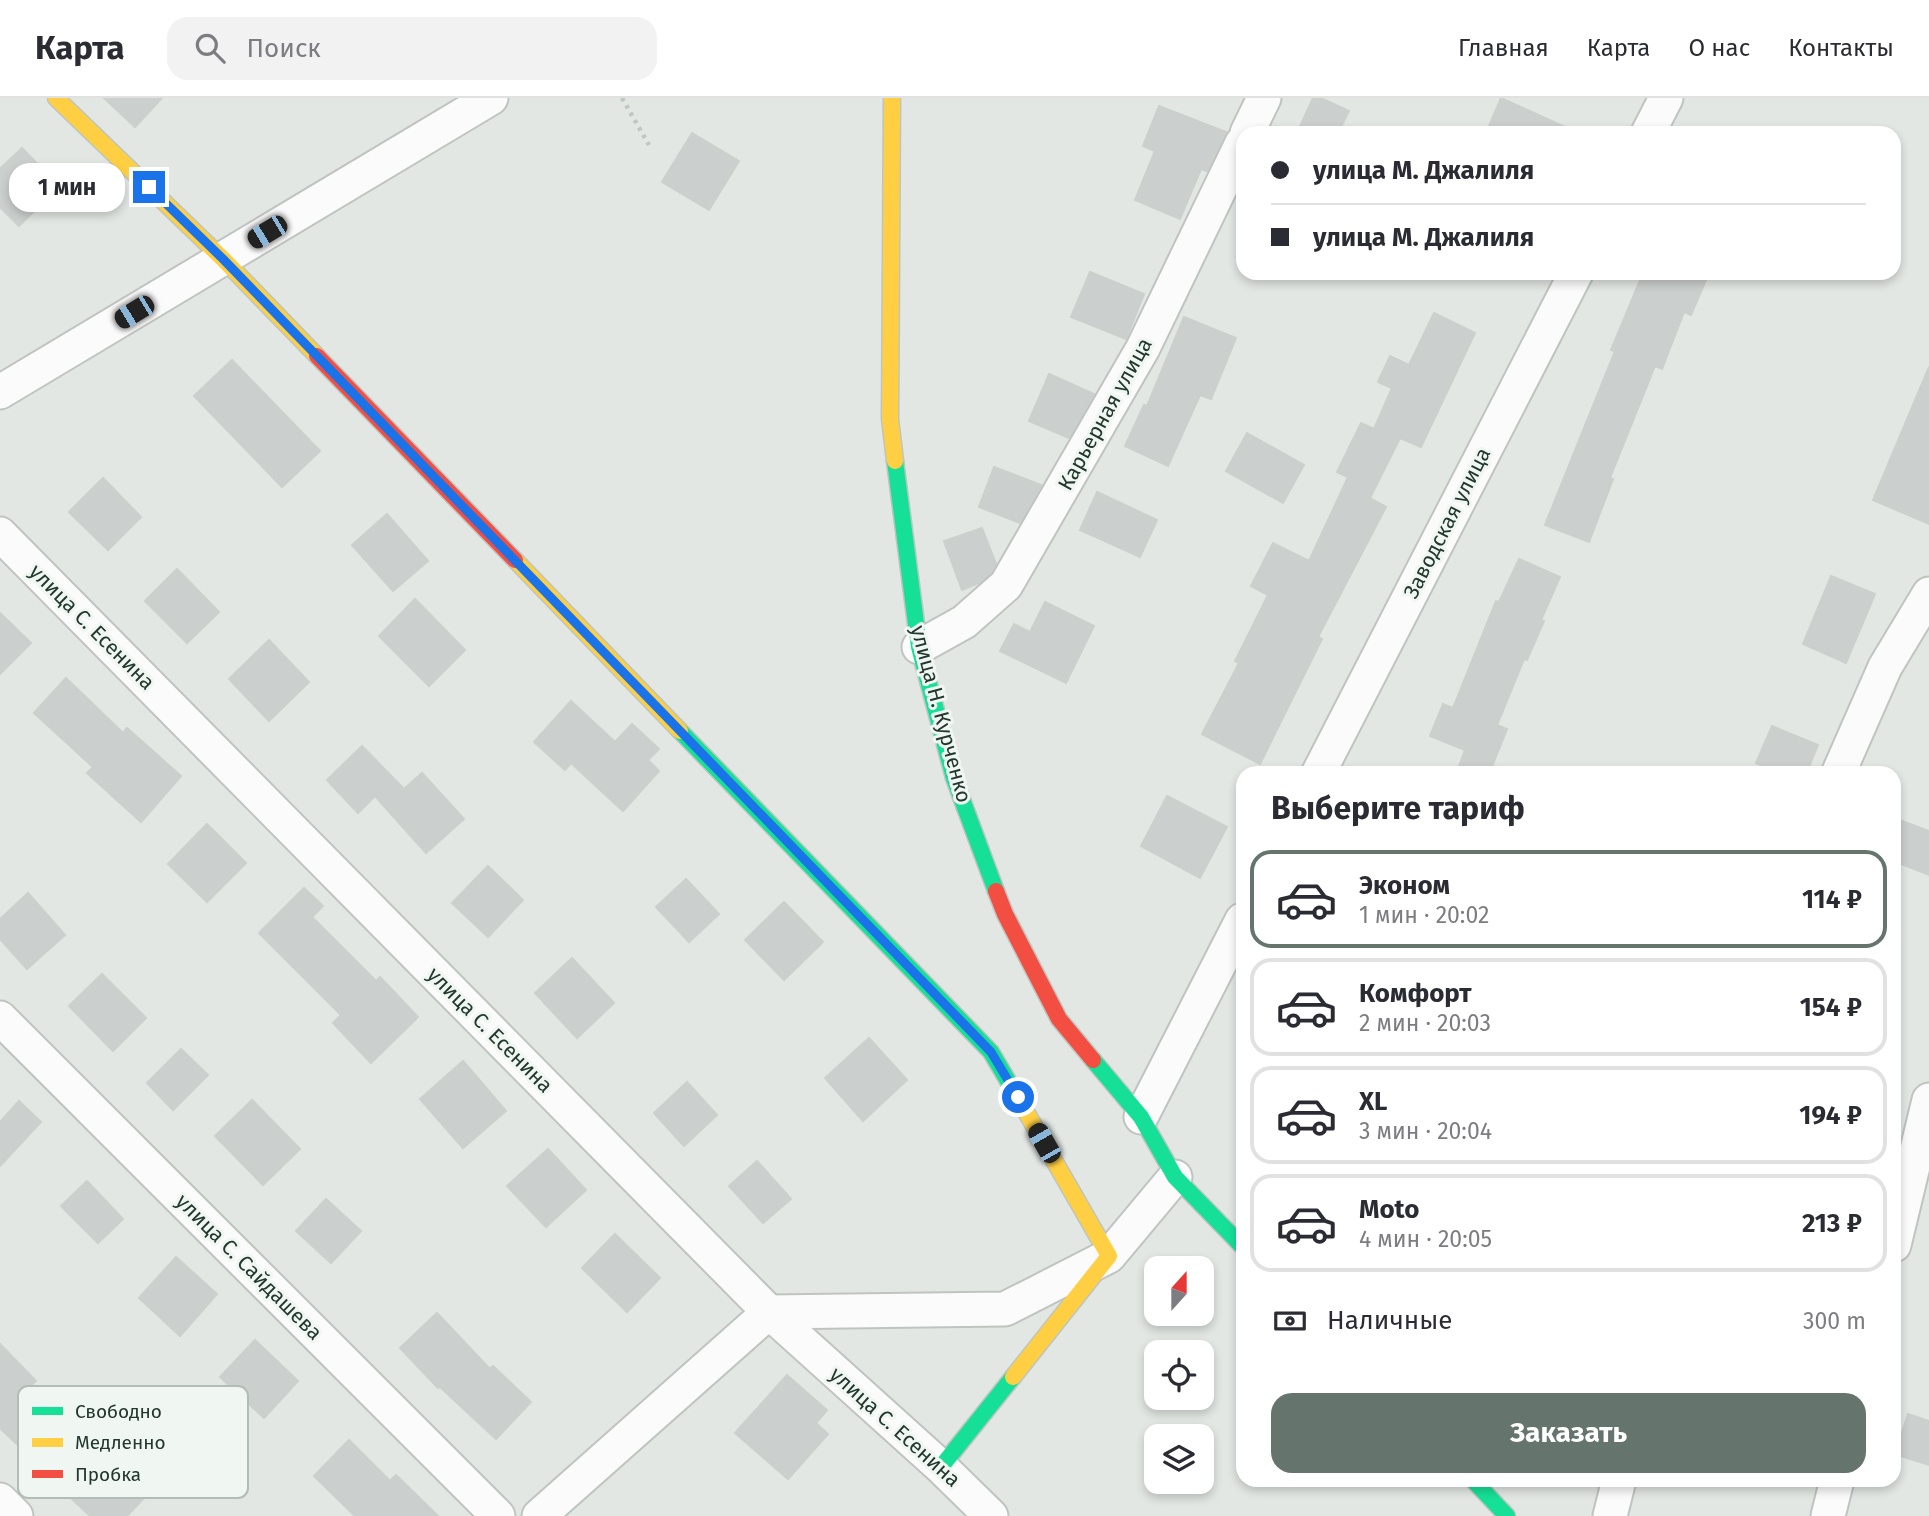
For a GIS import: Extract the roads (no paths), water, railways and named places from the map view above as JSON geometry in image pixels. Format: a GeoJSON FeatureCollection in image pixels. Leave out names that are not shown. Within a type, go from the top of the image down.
{"type":"FeatureCollection","features":[{"type":"Feature","properties":{"kind":"street"},"geometry":{"type":"LineString","coordinates":[[56,98],[223,259],[991,1052],[1109,1256]]}},
{"type":"Feature","properties":{"kind":"street"},"geometry":{"type":"LineString","coordinates":[[0,392],[489,98]]}},
{"type":"Feature","properties":{"kind":"street","name":"улица Н. Курченко"},"geometry":{"type":"LineString","coordinates":[[892,98],[890,419],[919,647],[954,778],[1005,914],[1059,1019],[1140,1117],[1175,1177],[1236,1240]]}},
{"type":"Feature","properties":{"kind":"street"},"geometry":{"type":"LineString","coordinates":[[1250,126],[1264,98]]}},
{"type":"Feature","properties":{"kind":"street"},"geometry":{"type":"LineString","coordinates":[[1652,126],[1666,98]]}},
{"type":"Feature","properties":{"kind":"street","name":"Карьерная улица"},"geometry":{"type":"LineString","coordinates":[[919,647],[964,622],[1006,585],[1143,348],[1236,155]]}},
{"type":"Feature","properties":{"kind":"street","name":"Заводская улица"},"geometry":{"type":"LineString","coordinates":[[1322,766],[1572,280]]}},
{"type":"Feature","properties":{"kind":"street","name":"улица С. Есенина"},"geometry":{"type":"LineString","coordinates":[[0,534],[769,1312],[941,1467],[991,1516]]}},
{"type":"Feature","properties":{"kind":"street"},"geometry":{"type":"LineString","coordinates":[[1842,766],[1885,667],[1929,594]]}},
{"type":"Feature","properties":{"kind":"street"},"geometry":{"type":"LineString","coordinates":[[1140,1117],[1236,932]]}},
{"type":"Feature","properties":{"kind":"street","name":"улица С. Сайдашева"},"geometry":{"type":"LineString","coordinates":[[0,1018],[498,1516]]}},
{"type":"Feature","properties":{"kind":"street"},"geometry":{"type":"LineString","coordinates":[[1901,1216],[1929,1101]]}},
{"type":"Feature","properties":{"kind":"street"},"geometry":{"type":"LineString","coordinates":[[941,1467],[1175,1177]]}},
{"type":"Feature","properties":{"kind":"street"},"geometry":{"type":"LineString","coordinates":[[539,1516],[769,1312],[1005,1309],[1109,1256]]}},
{"type":"Feature","properties":{"kind":"street"},"geometry":{"type":"LineString","coordinates":[[1479,1487],[1507,1516]]}},
{"type":"Feature","properties":{"kind":"street"},"geometry":{"type":"LineString","coordinates":[[1610,1516],[1617,1487]]}},
{"type":"Feature","properties":{"kind":"street"},"geometry":{"type":"LineString","coordinates":[[1829,1516],[1835,1487]]}},
{"type":"Feature","properties":{"kind":"street"},"geometry":{"type":"LineString","coordinates":[[0,1500],[16,1516]]}}]}
